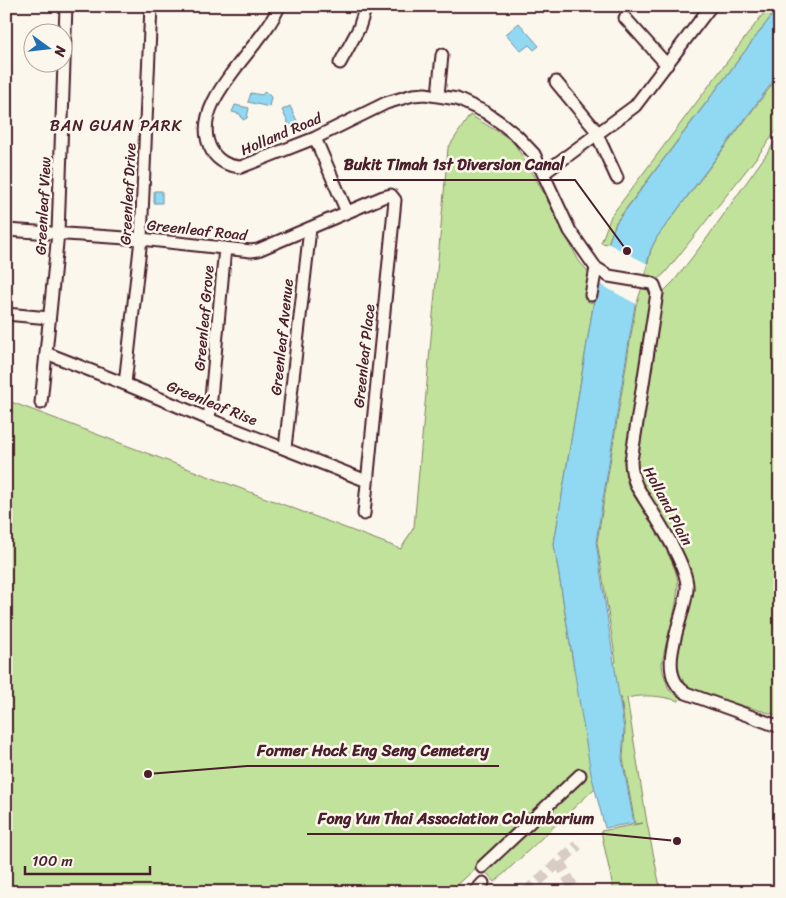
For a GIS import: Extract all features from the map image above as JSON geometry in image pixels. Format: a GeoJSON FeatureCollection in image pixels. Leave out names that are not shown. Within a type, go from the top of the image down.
{"type":"FeatureCollection","features":[{"type":"Feature","properties":{"kind":"street","name":"Greenleaf View"},"geometry":{"type":"LineString","coordinates":[[41,402],[58,233],[66,6]]}},
{"type":"Feature","properties":{"kind":"street","name":"Greenleaf Drive"},"geometry":{"type":"LineString","coordinates":[[126,384],[141,239],[151,6]]}},
{"type":"Feature","properties":{"kind":"street","name":"Holland Road"},"geometry":{"type":"LineString","coordinates":[[278,6],[268,28],[235,68],[213,102],[207,128],[209,145],[224,163],[233,167],[241,167],[314,138],[386,103],[413,95],[438,95],[465,103],[501,122],[534,154],[570,231],[597,269]]}},
{"type":"Feature","properties":{"kind":"street"},"geometry":{"type":"LineString","coordinates":[[340,63],[359,28],[366,6]]}},
{"type":"Feature","properties":{"kind":"street"},"geometry":{"type":"LineString","coordinates":[[544,173],[635,106],[710,6]]}},
{"type":"Feature","properties":{"kind":"street"},"geometry":{"type":"LineString","coordinates":[[625,18],[667,65]]}},
{"type":"Feature","properties":{"kind":"street"},"geometry":{"type":"LineString","coordinates":[[438,95],[442,55]]}},
{"type":"Feature","properties":{"kind":"street"},"geometry":{"type":"LineString","coordinates":[[556,82],[597,134],[617,178]]}},
{"type":"Feature","properties":{"kind":"street"},"geometry":{"type":"LineString","coordinates":[[314,138],[347,212]]}},
{"type":"Feature","properties":{"kind":"street","name":"Greenleaf Road"},"geometry":{"type":"LineString","coordinates":[[6,230],[141,239],[250,251],[258,250],[310,229],[388,195],[391,195],[395,200]]}},
{"type":"Feature","properties":{"kind":"street","name":"Greenleaf Place"},"geometry":{"type":"LineString","coordinates":[[364,514],[395,200]]}},
{"type":"Feature","properties":{"kind":"street","name":"Greenleaf Avenue"},"geometry":{"type":"LineString","coordinates":[[285,448],[310,229]]}},
{"type":"Feature","properties":{"kind":"street","name":"Greenleaf Grove"},"geometry":{"type":"LineString","coordinates":[[209,420],[225,248]]}},
{"type":"Feature","properties":{"kind":"street"},"geometry":{"type":"LineString","coordinates":[[591,295],[597,269]]}},
{"type":"Feature","properties":{"kind":"street","name":"Holland Plain"},"geometry":{"type":"LineString","coordinates":[[597,269],[609,276],[654,285],[657,290],[639,403],[631,470],[637,487],[686,573],[687,590],[671,661],[672,675],[677,686],[686,693],[780,727]]}},
{"type":"Feature","properties":{"kind":"street"},"geometry":{"type":"LineString","coordinates":[[6,314],[49,318]]}},
{"type":"Feature","properties":{"kind":"street","name":"Greenleaf Rise"},"geometry":{"type":"LineString","coordinates":[[46,353],[126,384],[209,420],[367,481]]}},
{"type":"Feature","properties":{"kind":"street"},"geometry":{"type":"LineString","coordinates":[[482,867],[580,775]]}},
{"type":"Feature","properties":{"kind":"green space"},"geometry":{"type":"Polygon","coordinates":[[[769,6],[779,6],[616,222],[608,244],[601,243],[611,216],[769,6]]]}},
{"type":"Feature","properties":{"kind":"green space"},"geometry":{"type":"Polygon","coordinates":[[[780,74],[780,126],[665,273],[657,280],[645,277],[651,249],[657,237],[780,74]]]}},
{"type":"Feature","properties":{"kind":"green space"},"geometry":{"type":"Polygon","coordinates":[[[470,115],[512,140],[534,175],[579,261],[597,282],[554,544],[574,669],[616,662],[597,542],[636,305],[642,287],[647,287],[652,300],[624,463],[628,486],[666,549],[677,575],[676,605],[662,664],[669,690],[681,697],[679,701],[653,696],[627,698],[647,823],[661,892],[614,892],[601,831],[643,823],[635,824],[623,758],[625,729],[621,697],[622,724],[585,730],[595,788],[495,882],[479,865],[450,892],[6,892],[6,400],[401,549],[414,527],[448,148],[470,115]]]}},
{"type":"Feature","properties":{"kind":"green space"},"geometry":{"type":"Polygon","coordinates":[[[780,135],[780,716],[690,691],[680,685],[675,661],[691,591],[639,481],[634,466],[662,293],[674,281],[707,238],[780,135]]]}},
{"type":"Feature","properties":{"kind":"water"},"geometry":{"type":"Polygon","coordinates":[[[779,6],[780,72],[657,237],[651,249],[635,305],[596,542],[624,729],[622,758],[634,823],[605,828],[591,774],[554,544],[597,282],[616,223],[779,6]]]}},
{"type":"Feature","properties":{"kind":"water"},"geometry":{"type":"Polygon","coordinates":[[[519,23],[539,46],[534,50],[529,45],[521,51],[506,34],[519,23]]]}},
{"type":"Feature","properties":{"kind":"water"},"geometry":{"type":"Polygon","coordinates":[[[265,91],[271,97],[269,107],[248,102],[251,93],[262,95],[265,91]]]}},
{"type":"Feature","properties":{"kind":"water"},"geometry":{"type":"Polygon","coordinates":[[[235,105],[249,108],[247,118],[243,120],[240,114],[232,112],[235,105]]]}},
{"type":"Feature","properties":{"kind":"water"},"geometry":{"type":"Polygon","coordinates":[[[290,106],[298,123],[290,127],[282,110],[290,106]]]}},
{"type":"Feature","properties":{"kind":"water"},"geometry":{"type":"Polygon","coordinates":[[[154,191],[162,191],[162,203],[154,203],[154,191]]]}},
{"type":"Feature","properties":{"kind":"pier"},"geometry":{"type":"Polygon","coordinates":[[[607,243],[648,264],[636,304],[596,282],[607,243]]]}},
{"type":"Feature","properties":{"kind":"tunnel"},"geometry":{"type":"LineString","coordinates":[[526,892],[578,845]]}},
{"type":"Feature","properties":{"kind":"tunnel"},"geometry":{"type":"LineString","coordinates":[[559,862],[576,892]]}},
{"type":"Feature","properties":{"kind":"place","name":"Bukit Timah 1st Diversion Canal"},"geometry":{"type":"Point","coordinates":[627,251]}},
{"type":"Feature","properties":{"kind":"place","name":"Former Hock Eng Seng Cemetery"},"geometry":{"type":"Point","coordinates":[148,774]}},
{"type":"Feature","properties":{"kind":"place","name":"Fong Yun Thai Association Columbarium"},"geometry":{"type":"Point","coordinates":[677,841]}},
{"type":"Feature","properties":{"kind":"district","name":"BAN GUAN PARK"},"geometry":{"type":"Point","coordinates":[116,125]}}]}
